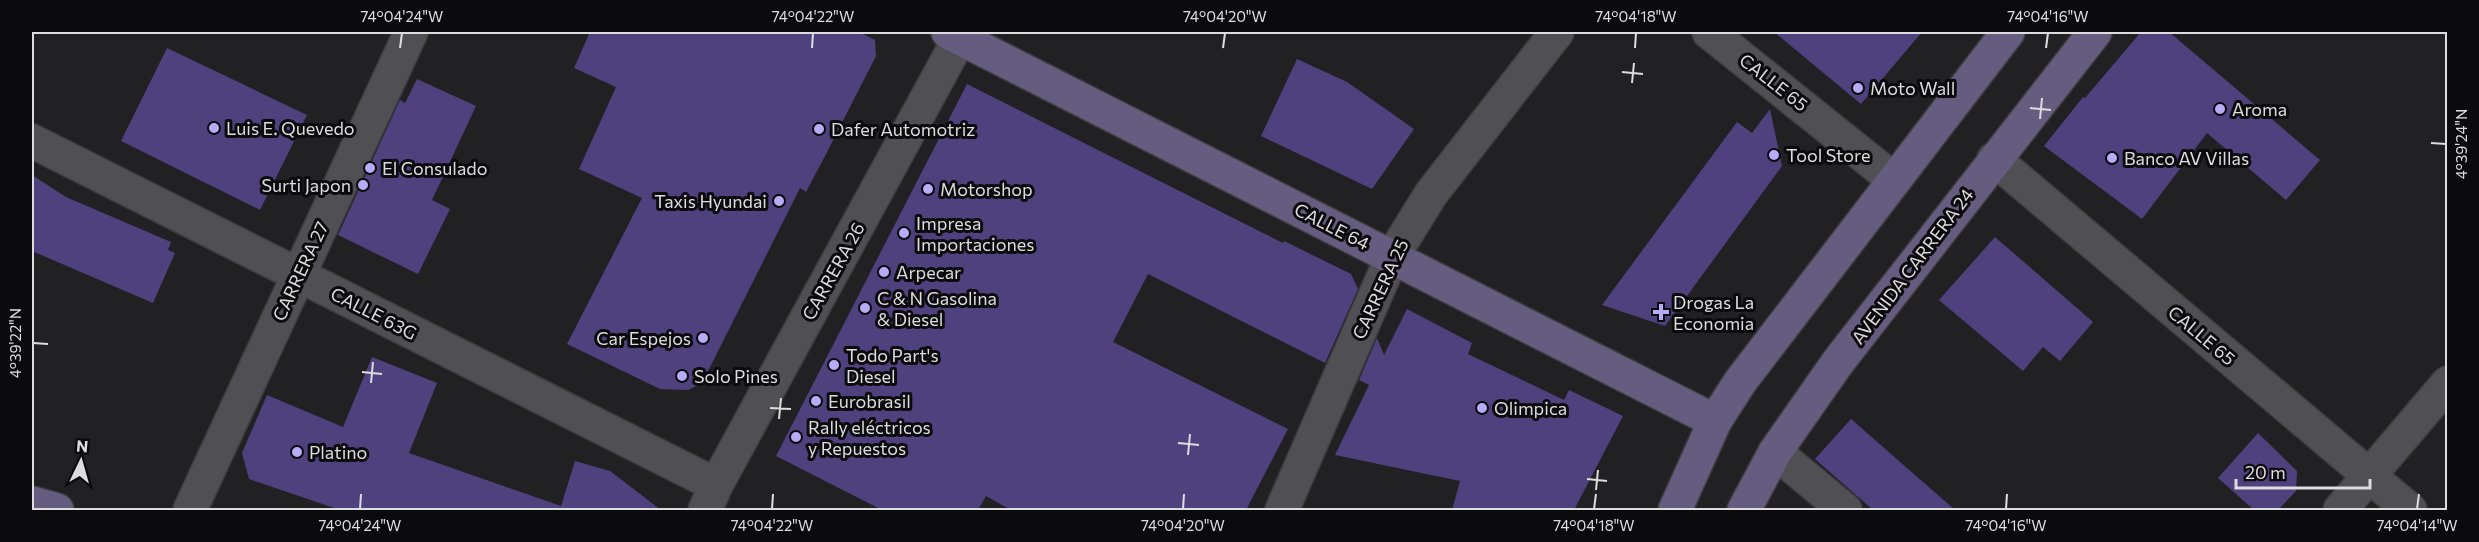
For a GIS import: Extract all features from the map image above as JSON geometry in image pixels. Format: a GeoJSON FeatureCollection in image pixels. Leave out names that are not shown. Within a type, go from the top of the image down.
{"type":"FeatureCollection","features":[{"type":"Feature","properties":{"kind":"main road"},"geometry":{"type":"LineString","coordinates":[[1675,510],[1715,421],[1766,346],[2008,32]]}},
{"type":"Feature","properties":{"kind":"main road","name":"AVENIDA CARRERA 24"},"geometry":{"type":"LineString","coordinates":[[1744,510],[1775,452],[1838,362],[2095,32]]}},
{"type":"Feature","properties":{"kind":"main road","name":"CALLE 64"},"geometry":{"type":"LineString","coordinates":[[957,34],[1715,421]]}},
{"type":"Feature","properties":{"kind":"main road"},"geometry":{"type":"LineString","coordinates":[[32,503],[57,510]]}},
{"type":"Feature","properties":{"kind":"street","name":"CARRERA 27"},"geometry":{"type":"LineString","coordinates":[[190,510],[411,32]]}},
{"type":"Feature","properties":{"kind":"street","name":"CARRERA 25"},"geometry":{"type":"LineString","coordinates":[[1282,510],[1392,257],[1431,194],[1557,32]]}},
{"type":"Feature","properties":{"kind":"street","name":"CALLE 65"},"geometry":{"type":"LineString","coordinates":[[1709,32],[1893,179]]}},
{"type":"Feature","properties":{"kind":"street","name":"CARRERA 26"},"geometry":{"type":"LineString","coordinates":[[710,498],[957,34]]}},
{"type":"Feature","properties":{"kind":"street","name":"CALLE 63G"},"geometry":{"type":"LineString","coordinates":[[32,141],[297,275],[710,498]]}},
{"type":"Feature","properties":{"kind":"street","name":"CALLE 65"},"geometry":{"type":"LineString","coordinates":[[1994,159],[2410,510]]}},
{"type":"Feature","properties":{"kind":"street"},"geometry":{"type":"LineString","coordinates":[[2340,510],[2448,383]]}},
{"type":"Feature","properties":{"kind":"street"},"geometry":{"type":"LineString","coordinates":[[1775,452],[1845,510]]}},
{"type":"Feature","properties":{"kind":"building"},"geometry":{"type":"Polygon","coordinates":[[[590,32],[859,32],[875,40],[876,56],[806,192],[800,188],[702,383],[688,390],[660,389],[567,344],[642,198],[579,169],[616,87],[574,68],[590,32]]]}},
{"type":"Feature","properties":{"kind":"building"},"geometry":{"type":"Polygon","coordinates":[[[1774,32],[1922,32],[1861,104],[1774,32]]]}},
{"type":"Feature","properties":{"kind":"building"},"geometry":{"type":"Polygon","coordinates":[[[2141,32],[2169,32],[2320,160],[2286,200],[2207,133],[2142,219],[2044,146],[2083,97],[2085,98],[2141,32]]]}},
{"type":"Feature","properties":{"kind":"building","name":"Luis E. Quevedo"},"geometry":{"type":"Polygon","coordinates":[[[167,48],[307,115],[260,210],[121,141],[167,48]]]}},
{"type":"Feature","properties":{"kind":"building"},"geometry":{"type":"Polygon","coordinates":[[[1297,59],[1347,82],[1414,129],[1372,189],[1261,136],[1297,59]]]}},
{"type":"Feature","properties":{"kind":"building"},"geometry":{"type":"Polygon","coordinates":[[[417,79],[476,106],[432,200],[450,209],[418,274],[338,235],[400,100],[405,103],[417,79]]]}},
{"type":"Feature","properties":{"kind":"building"},"geometry":{"type":"Polygon","coordinates":[[[967,84],[1283,243],[1284,241],[1351,274],[1358,289],[1325,363],[1148,274],[1113,342],[1288,429],[1246,510],[1011,510],[986,496],[978,510],[882,510],[776,456],[967,84]]]}},
{"type":"Feature","properties":{"kind":"building"},"geometry":{"type":"Polygon","coordinates":[[[1770,109],[1782,166],[1665,326],[1602,305],[1737,122],[1752,133],[1770,109]]]}},
{"type":"Feature","properties":{"kind":"building"},"geometry":{"type":"Polygon","coordinates":[[[32,175],[66,197],[171,242],[168,250],[175,253],[153,303],[32,251],[32,175]]]}},
{"type":"Feature","properties":{"kind":"building"},"geometry":{"type":"Polygon","coordinates":[[[1995,237],[2093,322],[2060,361],[2043,347],[2023,371],[1939,300],[1995,237]]]}},
{"type":"Feature","properties":{"kind":"building","name":"Olimpica"},"geometry":{"type":"Polygon","coordinates":[[[1407,309],[1472,343],[1468,354],[1564,400],[1569,390],[1623,416],[1574,510],[1452,510],[1460,481],[1335,455],[1369,385],[1359,380],[1377,338],[1384,355],[1407,309]]]}},
{"type":"Feature","properties":{"kind":"building"},"geometry":{"type":"Polygon","coordinates":[[[372,357],[437,383],[409,453],[561,506],[575,461],[610,471],[661,510],[340,510],[249,479],[242,453],[267,395],[343,427],[372,357]]]}},
{"type":"Feature","properties":{"kind":"building"},"geometry":{"type":"Polygon","coordinates":[[[1851,419],[1955,510],[1873,510],[1815,459],[1851,419]]]}},
{"type":"Feature","properties":{"kind":"building"},"geometry":{"type":"Polygon","coordinates":[[[2258,433],[2297,471],[2296,491],[2278,510],[2254,510],[2218,478],[2258,433]]]}},
{"type":"Feature","properties":{"kind":"place","name":"Moto Wall"},"geometry":{"type":"Point","coordinates":[1858,88]}},
{"type":"Feature","properties":{"kind":"place","name":"Aroma"},"geometry":{"type":"Point","coordinates":[2220,109]}},
{"type":"Feature","properties":{"kind":"place","name":"Luis E. Quevedo"},"geometry":{"type":"Point","coordinates":[214,128]}},
{"type":"Feature","properties":{"kind":"place","name":"Dafer Automotriz"},"geometry":{"type":"Point","coordinates":[819,129]}},
{"type":"Feature","properties":{"kind":"place","name":"Tool Store"},"geometry":{"type":"Point","coordinates":[1774,155]}},
{"type":"Feature","properties":{"kind":"place","name":"Banco AV Villas"},"geometry":{"type":"Point","coordinates":[2112,158]}},
{"type":"Feature","properties":{"kind":"place","name":"El Consulado"},"geometry":{"type":"Point","coordinates":[370,168]}},
{"type":"Feature","properties":{"kind":"place","name":"Surti Japon"},"geometry":{"type":"Point","coordinates":[363,185]}},
{"type":"Feature","properties":{"kind":"place","name":"Motorshop"},"geometry":{"type":"Point","coordinates":[928,189]}},
{"type":"Feature","properties":{"kind":"place","name":"Taxis Hyundai"},"geometry":{"type":"Point","coordinates":[779,201]}},
{"type":"Feature","properties":{"kind":"place","name":"Impresa Importaciones"},"geometry":{"type":"Point","coordinates":[904,233]}},
{"type":"Feature","properties":{"kind":"place","name":"Arpecar"},"geometry":{"type":"Point","coordinates":[884,272]}},
{"type":"Feature","properties":{"kind":"place","name":"C & N Gasolina & Diesel"},"geometry":{"type":"Point","coordinates":[865,308]}},
{"type":"Feature","properties":{"kind":"place","name":"Drogas La Economia"},"geometry":{"type":"Point","coordinates":[1661,312]}},
{"type":"Feature","properties":{"kind":"place","name":"Car Espejos"},"geometry":{"type":"Point","coordinates":[703,338]}},
{"type":"Feature","properties":{"kind":"place","name":"Todo Part's Diesel"},"geometry":{"type":"Point","coordinates":[834,365]}},
{"type":"Feature","properties":{"kind":"place","name":"Solo Pines"},"geometry":{"type":"Point","coordinates":[682,376]}},
{"type":"Feature","properties":{"kind":"place","name":"Eurobrasil"},"geometry":{"type":"Point","coordinates":[816,401]}},
{"type":"Feature","properties":{"kind":"place","name":"Olimpica"},"geometry":{"type":"Point","coordinates":[1482,408]}},
{"type":"Feature","properties":{"kind":"place","name":"Rally eléctricos y Repuestos"},"geometry":{"type":"Point","coordinates":[796,437]}},
{"type":"Feature","properties":{"kind":"place","name":"Platino"},"geometry":{"type":"Point","coordinates":[297,452]}}]}
